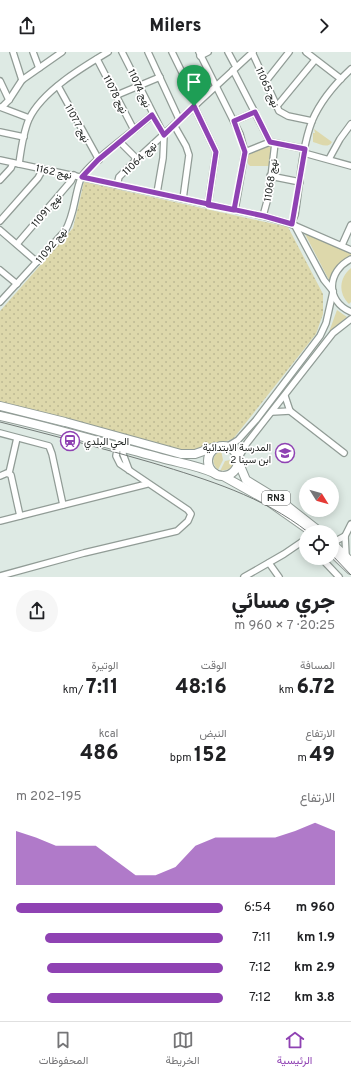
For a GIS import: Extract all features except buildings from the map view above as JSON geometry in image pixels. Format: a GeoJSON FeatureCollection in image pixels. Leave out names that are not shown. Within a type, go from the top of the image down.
{"type":"FeatureCollection","features":[{"type":"Feature","properties":{"kind":"highway","name":"RN3"},"geometry":{"type":"LineString","coordinates":[[0,406],[65,422],[121,442],[161,459],[192,465],[223,476],[268,501],[302,525]]}},
{"type":"Feature","properties":{"kind":"highway","name":"RN3"},"geometry":{"type":"LineString","coordinates":[[0,416],[181,454],[195,454],[221,445],[228,446],[233,449],[246,480],[282,502],[311,525]]}},
{"type":"Feature","properties":{"kind":"highway"},"geometry":{"type":"LineString","coordinates":[[214,473],[208,465],[207,460],[211,450],[215,447]]}},
{"type":"Feature","properties":{"kind":"highway"},"geometry":{"type":"LineString","coordinates":[[223,476],[232,473],[238,460]]}},
{"type":"Feature","properties":{"kind":"highway"},"geometry":{"type":"LineString","coordinates":[[339,550],[348,559]]}},
{"type":"Feature","properties":{"kind":"highway"},"geometry":{"type":"LineString","coordinates":[[339,559],[351,570]]}},
{"type":"Feature","properties":{"kind":"street"},"geometry":{"type":"LineString","coordinates":[[13,52],[22,80]]}},
{"type":"Feature","properties":{"kind":"street"},"geometry":{"type":"LineString","coordinates":[[33,52],[39,68]]}},
{"type":"Feature","properties":{"kind":"street"},"geometry":{"type":"LineString","coordinates":[[29,118],[5,110],[1,107],[8,100],[22,80],[55,54],[62,52]]}},
{"type":"Feature","properties":{"kind":"street"},"geometry":{"type":"LineString","coordinates":[[0,180],[16,163],[29,118],[36,108],[58,86],[107,52]]}},
{"type":"Feature","properties":{"kind":"street","name":"نهج 11074"},"geometry":{"type":"LineString","coordinates":[[122,52],[152,115],[164,135]]}},
{"type":"Feature","properties":{"kind":"street"},"geometry":{"type":"LineString","coordinates":[[148,52],[179,119]]}},
{"type":"Feature","properties":{"kind":"street"},"geometry":{"type":"LineString","coordinates":[[172,52],[216,152],[208,205]]}},
{"type":"Feature","properties":{"kind":"street"},"geometry":{"type":"LineString","coordinates":[[208,52],[200,54],[234,121],[245,152],[234,210]]}},
{"type":"Feature","properties":{"kind":"street"},"geometry":{"type":"LineString","coordinates":[[228,52],[255,112],[273,143],[305,151],[351,166]]}},
{"type":"Feature","properties":{"kind":"street","name":"نهج 11064"},"geometry":{"type":"LineString","coordinates":[[117,185],[119,177],[179,119],[253,52]]}},
{"type":"Feature","properties":{"kind":"street","name":"نهج 11065"},"geometry":{"type":"LineString","coordinates":[[253,52],[279,111],[284,115],[312,121]]}},
{"type":"Feature","properties":{"kind":"street"},"geometry":{"type":"LineString","coordinates":[[266,81],[289,52]]}},
{"type":"Feature","properties":{"kind":"street"},"geometry":{"type":"LineString","coordinates":[[306,52],[341,79]]}},
{"type":"Feature","properties":{"kind":"street","name":"نهج 11078"},"geometry":{"type":"LineString","coordinates":[[97,59],[134,130]]}},
{"type":"Feature","properties":{"kind":"street"},"geometry":{"type":"LineString","coordinates":[[277,106],[315,60]]}},
{"type":"Feature","properties":{"kind":"street"},"geometry":{"type":"LineString","coordinates":[[351,69],[341,79],[319,108],[312,121],[305,151],[293,225],[339,304],[351,312]]}},
{"type":"Feature","properties":{"kind":"street"},"geometry":{"type":"LineString","coordinates":[[117,95],[160,77]]}},
{"type":"Feature","properties":{"kind":"street"},"geometry":{"type":"LineString","coordinates":[[0,81],[8,100]]}},
{"type":"Feature","properties":{"kind":"street","name":"نهج 11077"},"geometry":{"type":"LineString","coordinates":[[58,86],[98,160]]}},
{"type":"Feature","properties":{"kind":"street"},"geometry":{"type":"LineString","coordinates":[[234,121],[255,112]]}},
{"type":"Feature","properties":{"kind":"street"},"geometry":{"type":"LineString","coordinates":[[82,177],[98,160],[152,115]]}},
{"type":"Feature","properties":{"kind":"street"},"geometry":{"type":"LineString","coordinates":[[329,160],[340,139],[351,124]]}},
{"type":"Feature","properties":{"kind":"street"},"geometry":{"type":"LineString","coordinates":[[174,125],[186,146],[188,155],[183,199]]}},
{"type":"Feature","properties":{"kind":"street"},"geometry":{"type":"LineString","coordinates":[[0,132],[24,137]]}},
{"type":"Feature","properties":{"kind":"street"},"geometry":{"type":"LineString","coordinates":[[157,193],[163,158],[164,135]]}},
{"type":"Feature","properties":{"kind":"street"},"geometry":{"type":"LineString","coordinates":[[120,142],[137,160]]}},
{"type":"Feature","properties":{"kind":"street","name":"نهج 11068"},"geometry":{"type":"LineString","coordinates":[[245,152],[273,143],[269,194],[264,216]]}},
{"type":"Feature","properties":{"kind":"street","name":"نهج 1162"},"geometry":{"type":"LineString","coordinates":[[0,160],[264,216],[293,225],[351,250]]}},
{"type":"Feature","properties":{"kind":"street"},"geometry":{"type":"LineString","coordinates":[[0,221],[38,178],[43,169]]}},
{"type":"Feature","properties":{"kind":"street","name":"نهج 11091"},"geometry":{"type":"LineString","coordinates":[[17,244],[71,181],[74,175]]}},
{"type":"Feature","properties":{"kind":"street"},"geometry":{"type":"LineString","coordinates":[[270,176],[300,182]]}},
{"type":"Feature","properties":{"kind":"street","name":"نهج 11092"},"geometry":{"type":"LineString","coordinates":[[0,302],[65,231],[69,223],[82,177]]}},
{"type":"Feature","properties":{"kind":"street"},"geometry":{"type":"LineString","coordinates":[[342,245],[351,225]]}},
{"type":"Feature","properties":{"kind":"street"},"geometry":{"type":"LineString","coordinates":[[0,230],[37,262]]}},
{"type":"Feature","properties":{"kind":"street"},"geometry":{"type":"LineString","coordinates":[[228,446],[246,432],[320,336],[326,323],[333,292],[333,279],[338,268],[351,259]]}},
{"type":"Feature","properties":{"kind":"street"},"geometry":{"type":"LineString","coordinates":[[0,270],[17,284]]}},
{"type":"Feature","properties":{"kind":"street"},"geometry":{"type":"LineString","coordinates":[[238,460],[247,443],[334,334],[351,319]]}},
{"type":"Feature","properties":{"kind":"street"},"geometry":{"type":"LineString","coordinates":[[285,396],[290,411],[344,453]]}},
{"type":"Feature","properties":{"kind":"street"},"geometry":{"type":"LineString","coordinates":[[272,412],[290,411]]}},
{"type":"Feature","properties":{"kind":"street"},"geometry":{"type":"LineString","coordinates":[[0,433],[49,446],[51,449],[63,505]]}},
{"type":"Feature","properties":{"kind":"street"},"geometry":{"type":"LineString","coordinates":[[17,438],[9,473],[20,516]]}},
{"type":"Feature","properties":{"kind":"street"},"geometry":{"type":"LineString","coordinates":[[0,576],[179,530],[188,521],[191,517],[190,512],[147,484],[118,461],[121,442]]}},
{"type":"Feature","properties":{"kind":"street"},"geometry":{"type":"LineString","coordinates":[[0,476],[9,473]]}},
{"type":"Feature","properties":{"kind":"street"},"geometry":{"type":"LineString","coordinates":[[0,521],[147,484]]}},
{"type":"Feature","properties":{"kind":"street"},"geometry":{"type":"LineString","coordinates":[[348,559],[345,536],[351,524]]}},
{"type":"Feature","properties":{"kind":"street"},"geometry":{"type":"LineString","coordinates":[[339,539],[345,536]]}},
{"type":"Feature","properties":{"kind":"street"},"geometry":{"type":"LineString","coordinates":[[244,577],[299,546]]}},
{"type":"Feature","properties":{"kind":"street"},"geometry":{"type":"LineString","coordinates":[[269,563],[279,577]]}},
{"type":"Feature","properties":{"kind":"street"},"geometry":{"type":"LineString","coordinates":[[327,565],[337,576]]}},
{"type":"Feature","properties":{"kind":"shaded area"},"geometry":{"type":"Polygon","coordinates":[[[314,129],[332,142],[326,146],[313,142],[313,133],[315,133],[314,129]]]}},
{"type":"Feature","properties":{"kind":"shaded area"},"geometry":{"type":"Polygon","coordinates":[[[270,144],[274,144],[270,166],[250,166],[248,164],[248,155],[270,144]]]}},
{"type":"Feature","properties":{"kind":"shaded area"},"geometry":{"type":"Polygon","coordinates":[[[84,182],[288,227],[323,294],[323,314],[316,334],[233,439],[187,453],[0,402],[0,311],[73,228],[84,182]]]}},
{"type":"Feature","properties":{"kind":"shaded area"},"geometry":{"type":"Polygon","coordinates":[[[304,232],[351,254],[351,258],[336,269],[330,282],[304,232]]]}},
{"type":"Feature","properties":{"kind":"shaded area"},"geometry":{"type":"Polygon","coordinates":[[[351,268],[351,302],[349,304],[345,300],[341,286],[344,276],[351,268]]]}},
{"type":"Feature","properties":{"kind":"shaded area"},"geometry":{"type":"Polygon","coordinates":[[[337,310],[347,317],[329,332],[337,310]]]}},
{"type":"Feature","properties":{"kind":"shaded area"},"geometry":{"type":"Polygon","coordinates":[[[221,450],[223,460],[218,470],[214,465],[214,457],[221,450]]]}},
{"type":"Feature","properties":{"kind":"shaded area"},"geometry":{"type":"Polygon","coordinates":[[[235,459],[234,465],[231,469],[220,471],[225,461],[235,459]]]}},
{"type":"Feature","properties":{"kind":"tram line"},"geometry":{"type":"LineString","coordinates":[[0,422],[174,469],[234,490],[272,508],[299,526]]}},
{"type":"Feature","properties":{"kind":"tram line"},"geometry":{"type":"LineString","coordinates":[[339,562],[351,575]]}},
{"type":"Feature","properties":{"kind":"place","name":"الحي البلدي"},"geometry":{"type":"Point","coordinates":[70,441]}},
{"type":"Feature","properties":{"kind":"place","name":"المدرسة الابتدائية ابن سينا 2"},"geometry":{"type":"Point","coordinates":[285,453]}},
{"type":"Feature","properties":{"kind":"route"},"geometry":{"type":"LineString","coordinates":[[194,106],[164,135],[152,115],[98,160],[82,177],[208,205],[264,216],[292,224],[305,149],[270,142],[255,112],[234,121],[244,145],[245,152],[245,159],[234,210],[208,205],[216,152],[194,106]]}}]}
